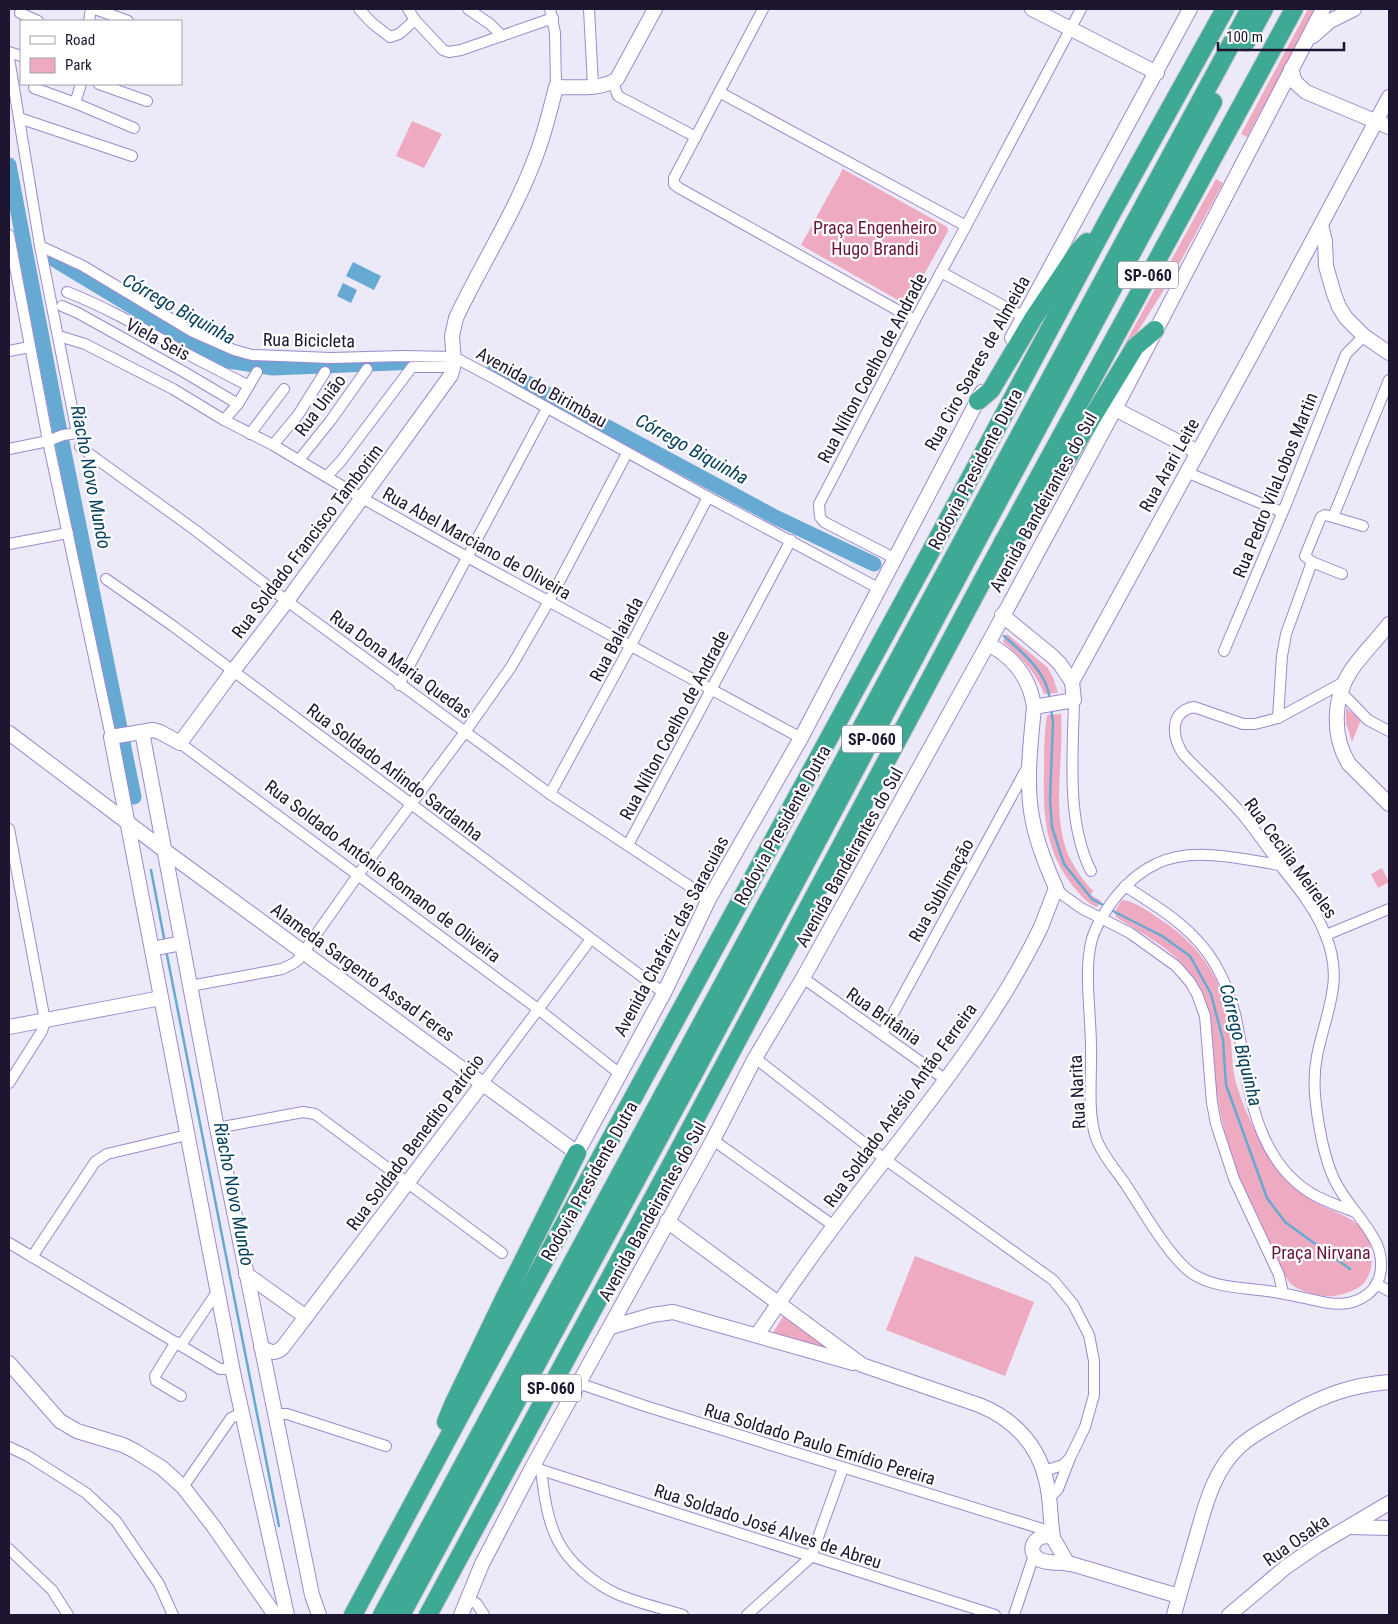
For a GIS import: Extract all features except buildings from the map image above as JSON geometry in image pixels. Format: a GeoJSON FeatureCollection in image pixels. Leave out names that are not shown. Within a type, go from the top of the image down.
{"type":"FeatureCollection","features":[{"type":"Feature","properties":{"kind":"highway","name":"Rodovia Presidente Dutra"},"geometry":{"type":"LineString","coordinates":[[401,1615],[471,1466],[1250,9]]}},
{"type":"Feature","properties":{"kind":"highway","name":"Rodovia Presidente Dutra"},"geometry":{"type":"LineString","coordinates":[[382,1615],[471,1466],[690,1081],[974,546],[1264,9]]}},
{"type":"Feature","properties":{"kind":"highway","name":"SP-060"},"geometry":{"type":"LineString","coordinates":[[428,1615],[674,1161],[1003,542],[1294,9]]}},
{"type":"Feature","properties":{"kind":"highway","name":"Rodovia Presidente Dutra"},"geometry":{"type":"LineString","coordinates":[[353,1615],[928,557],[1221,13]]}},
{"type":"Feature","properties":{"kind":"highway"},"geometry":{"type":"LineString","coordinates":[[978,401],[991,390],[1033,319],[1079,250],[1109,218]]}},
{"type":"Feature","properties":{"kind":"highway"},"geometry":{"type":"LineString","coordinates":[[1003,542],[1023,531],[1135,347],[1155,330]]}},
{"type":"Feature","properties":{"kind":"highway"},"geometry":{"type":"LineString","coordinates":[[438,1459],[441,1437],[453,1405],[577,1153]]}},
{"type":"Feature","properties":{"kind":"highway"},"geometry":{"type":"LineString","coordinates":[[519,1310],[520,1328],[465,1444],[471,1466],[495,1456],[657,1178],[674,1161]]}},
{"type":"Feature","properties":{"kind":"street"},"geometry":{"type":"LineString","coordinates":[[95,9],[125,20]]}},
{"type":"Feature","properties":{"kind":"street"},"geometry":{"type":"LineString","coordinates":[[359,9],[372,23],[390,37],[400,34],[415,20]]}},
{"type":"Feature","properties":{"kind":"street"},"geometry":{"type":"LineString","coordinates":[[327,476],[412,367],[453,362],[452,336],[456,318],[511,212],[536,156],[546,127],[556,87],[556,48],[552,13],[502,36],[461,50],[446,52],[415,20],[408,9]]}},
{"type":"Feature","properties":{"kind":"street"},"geometry":{"type":"LineString","coordinates":[[468,9],[502,36]]}},
{"type":"Feature","properties":{"kind":"street"},"geometry":{"type":"LineString","coordinates":[[589,9],[593,86]]}},
{"type":"Feature","properties":{"kind":"street"},"geometry":{"type":"LineString","coordinates":[[556,87],[593,86],[613,83],[617,79],[655,9]]}},
{"type":"Feature","properties":{"kind":"street"},"geometry":{"type":"LineString","coordinates":[[763,9],[674,178],[676,186],[915,320]]}},
{"type":"Feature","properties":{"kind":"street"},"geometry":{"type":"LineString","coordinates":[[1032,9],[1157,73]]}},
{"type":"Feature","properties":{"kind":"street","name":"Rua Nílton Coelho de Andrade"},"geometry":{"type":"LineString","coordinates":[[894,558],[824,522],[820,517],[819,504],[1081,9]]}},
{"type":"Feature","properties":{"kind":"street","name":"Rua Ciro Soares de Almeida"},"geometry":{"type":"LineString","coordinates":[[801,738],[894,558],[1190,9]]}},
{"type":"Feature","properties":{"kind":"street","name":"Avenida Bandeirantes do Sul"},"geometry":{"type":"LineString","coordinates":[[460,1615],[482,1564],[537,1468],[578,1383],[611,1327],[667,1221],[713,1140],[755,1058],[803,978],[988,644],[1114,409],[1323,9]]}},
{"type":"Feature","properties":{"kind":"street"},"geometry":{"type":"LineString","coordinates":[[1303,45],[1330,21],[1354,9]]}},
{"type":"Feature","properties":{"kind":"street"},"geometry":{"type":"LineString","coordinates":[[20,14],[35,20]]}},
{"type":"Feature","properties":{"kind":"street"},"geometry":{"type":"LineString","coordinates":[[9,58],[40,246],[77,433],[70,433],[9,449]]}},
{"type":"Feature","properties":{"kind":"street"},"geometry":{"type":"LineString","coordinates":[[1291,69],[1296,82],[1306,92],[1389,127]]}},
{"type":"Feature","properties":{"kind":"street"},"geometry":{"type":"LineString","coordinates":[[613,83],[618,96],[696,137]]}},
{"type":"Feature","properties":{"kind":"street"},"geometry":{"type":"LineString","coordinates":[[75,103],[81,85]]}},
{"type":"Feature","properties":{"kind":"street"},"geometry":{"type":"LineString","coordinates":[[102,85],[147,101]]}},
{"type":"Feature","properties":{"kind":"street"},"geometry":{"type":"LineString","coordinates":[[34,88],[134,128]]}},
{"type":"Feature","properties":{"kind":"street"},"geometry":{"type":"LineString","coordinates":[[719,92],[966,226]]}},
{"type":"Feature","properties":{"kind":"street","name":"Rua Arari Leite"},"geometry":{"type":"LineString","coordinates":[[1072,682],[1389,97]]}},
{"type":"Feature","properties":{"kind":"street"},"geometry":{"type":"LineString","coordinates":[[19,118],[132,156]]}},
{"type":"Feature","properties":{"kind":"street"},"geometry":{"type":"LineString","coordinates":[[1321,225],[1325,241],[1326,266],[1334,294],[1346,318],[1364,336],[1389,353]]}},
{"type":"Feature","properties":{"kind":"street"},"geometry":{"type":"LineString","coordinates":[[9,235],[10,251],[30,347],[52,438],[68,533],[113,737],[155,949],[161,998],[232,1369],[287,1615]]}},
{"type":"Feature","properties":{"kind":"street","name":"Rua Bicicleta"},"geometry":{"type":"LineString","coordinates":[[40,246],[83,266],[193,332],[234,350],[252,355],[331,358],[403,356],[453,362]]}},
{"type":"Feature","properties":{"kind":"street"},"geometry":{"type":"LineString","coordinates":[[1307,250],[1318,257],[1326,266]]}},
{"type":"Feature","properties":{"kind":"street"},"geometry":{"type":"LineString","coordinates":[[941,272],[1024,317]]}},
{"type":"Feature","properties":{"kind":"street"},"geometry":{"type":"LineString","coordinates":[[67,292],[132,322],[249,386]]}},
{"type":"Feature","properties":{"kind":"street","name":"Viela Seis"},"geometry":{"type":"LineString","coordinates":[[62,306],[184,372],[238,404]]}},
{"type":"Feature","properties":{"kind":"street","name":"Rua Abel Marciano de Oliveira"},"geometry":{"type":"LineString","coordinates":[[59,336],[85,344],[173,388],[224,420],[300,460],[362,498],[467,557],[801,738]]}},
{"type":"Feature","properties":{"kind":"street","name":"Rua Pedro VilaLobos Martin"},"geometry":{"type":"LineString","coordinates":[[1224,651],[1346,354],[1364,336]]}},
{"type":"Feature","properties":{"kind":"street"},"geometry":{"type":"LineString","coordinates":[[9,351],[30,347]]}},
{"type":"Feature","properties":{"kind":"street","name":"Avenida do Birimbau"},"geometry":{"type":"LineString","coordinates":[[453,362],[497,380],[627,453],[878,588]]}},
{"type":"Feature","properties":{"kind":"street","name":"Rua Soldado Francisco Tamborim"},"geometry":{"type":"LineString","coordinates":[[180,743],[287,601],[448,380],[453,362]]}},
{"type":"Feature","properties":{"kind":"street","name":"Rua União"},"geometry":{"type":"LineString","coordinates":[[300,460],[367,369]]}},
{"type":"Feature","properties":{"kind":"street"},"geometry":{"type":"LineString","coordinates":[[224,420],[238,404],[257,372]]}},
{"type":"Feature","properties":{"kind":"street"},"geometry":{"type":"LineString","coordinates":[[273,445],[298,415],[325,372]]}},
{"type":"Feature","properties":{"kind":"street"},"geometry":{"type":"LineString","coordinates":[[1333,516],[1389,380]]}},
{"type":"Feature","properties":{"kind":"street"},"geometry":{"type":"LineString","coordinates":[[250,434],[284,389]]}},
{"type":"Feature","properties":{"kind":"street"},"geometry":{"type":"LineString","coordinates":[[399,685],[547,408]]}},
{"type":"Feature","properties":{"kind":"street"},"geometry":{"type":"LineString","coordinates":[[1114,409],[1198,452]]}},
{"type":"Feature","properties":{"kind":"street","name":"Rua Dona Maria Quedas"},"geometry":{"type":"LineString","coordinates":[[80,447],[195,530],[399,685],[550,794],[709,899]]}},
{"type":"Feature","properties":{"kind":"street"},"geometry":{"type":"LineString","coordinates":[[190,986],[282,969],[294,963],[511,667],[549,601],[627,453]]}},
{"type":"Feature","properties":{"kind":"street"},"geometry":{"type":"LineString","coordinates":[[1186,472],[1282,512]]}},
{"type":"Feature","properties":{"kind":"street","name":"Rua Balaiada"},"geometry":{"type":"LineString","coordinates":[[550,794],[631,645],[708,497]]}},
{"type":"Feature","properties":{"kind":"street"},"geometry":{"type":"LineString","coordinates":[[1342,574],[1312,562],[1305,556],[1321,517],[1333,516],[1363,526]]}},
{"type":"Feature","properties":{"kind":"street"},"geometry":{"type":"LineString","coordinates":[[9,544],[68,533]]}},
{"type":"Feature","properties":{"kind":"street","name":"Rua Nílton Coelho de Andrade"},"geometry":{"type":"LineString","coordinates":[[628,845],[791,540]]}},
{"type":"Feature","properties":{"kind":"street"},"geometry":{"type":"LineString","coordinates":[[1278,718],[1282,656],[1286,634],[1312,562]]}},
{"type":"Feature","properties":{"kind":"street","name":"Rua Soldado Arlindo Sardanha"},"geometry":{"type":"LineString","coordinates":[[106,579],[173,626],[664,993]]}},
{"type":"Feature","properties":{"kind":"street"},"geometry":{"type":"LineString","coordinates":[[1002,615],[1056,660],[1072,682],[1074,700],[1072,784],[1080,845],[1091,871]]}},
{"type":"Feature","properties":{"kind":"street"},"geometry":{"type":"LineString","coordinates":[[1389,624],[1356,663],[1342,687],[1337,712],[1337,735],[1345,758],[1389,804]]}},
{"type":"Feature","properties":{"kind":"street"},"geometry":{"type":"LineString","coordinates":[[988,644],[1003,654],[1020,670],[1038,706],[1029,763],[1030,793],[1033,818],[1041,849],[1056,888],[1081,908],[1103,916],[1176,966],[1190,982],[1197,994],[1205,1016],[1212,1103],[1216,1124],[1234,1179],[1279,1275],[1283,1293]]}},
{"type":"Feature","properties":{"kind":"street"},"geometry":{"type":"LineString","coordinates":[[1342,687],[1368,720],[1389,731]]}},
{"type":"Feature","properties":{"kind":"street","name":"Rua Cecilia Meireles"},"geometry":{"type":"LineString","coordinates":[[1342,687],[1278,718],[1249,724],[1222,718],[1194,707],[1186,709],[1176,719],[1174,729],[1178,745],[1183,754],[1246,818],[1313,911],[1326,935],[1333,958],[1335,986],[1316,1058],[1316,1104],[1322,1136],[1335,1181],[1354,1212],[1373,1236],[1378,1248],[1381,1262],[1380,1276],[1376,1284]]}},
{"type":"Feature","properties":{"kind":"street"},"geometry":{"type":"LineString","coordinates":[[1038,706],[1074,700]]}},
{"type":"Feature","properties":{"kind":"street","name":"Rua Soldado Antônio Romano de Oliveira"},"geometry":{"type":"LineString","coordinates":[[113,737],[156,731],[180,743],[538,1010],[620,1074]]}},
{"type":"Feature","properties":{"kind":"street","name":"Alameda Sargento Assad Feres"},"geometry":{"type":"LineString","coordinates":[[9,732],[164,850],[577,1153]]}},
{"type":"Feature","properties":{"kind":"street"},"geometry":{"type":"LineString","coordinates":[[138,733],[164,850],[178,944],[190,986],[246,1274],[312,1595],[318,1615]]}},
{"type":"Feature","properties":{"kind":"street","name":"Avenida Chafariz das Saracuias"},"geometry":{"type":"LineString","coordinates":[[577,1153],[664,993],[709,899],[801,738]]}},
{"type":"Feature","properties":{"kind":"street","name":"Rua Sublimação"},"geometry":{"type":"LineString","coordinates":[[882,1034],[1029,763]]}},
{"type":"Feature","properties":{"kind":"street"},"geometry":{"type":"LineString","coordinates":[[9,830],[11,854],[45,1021],[42,1031],[9,1083]]}},
{"type":"Feature","properties":{"kind":"street","name":"Rua Narita"},"geometry":{"type":"LineString","coordinates":[[1280,865],[1221,856],[1180,857],[1156,864],[1121,890],[1103,916],[1092,940],[1089,962],[1093,1126],[1097,1141],[1161,1237],[1186,1270],[1198,1278],[1218,1285],[1283,1293],[1331,1304],[1355,1302],[1370,1292],[1376,1284]]}},
{"type":"Feature","properties":{"kind":"street","name":"Rua Soldado Anésio Antão Ferreira"},"geometry":{"type":"LineString","coordinates":[[757,1335],[834,1226],[946,1080],[1017,973],[1041,926],[1056,888]]}},
{"type":"Feature","properties":{"kind":"street"},"geometry":{"type":"LineString","coordinates":[[1121,890],[1175,918],[1202,945],[1215,964],[1229,992],[1237,1018],[1248,1091],[1253,1110],[1267,1145],[1289,1175],[1309,1192],[1334,1205],[1354,1212]]}},
{"type":"Feature","properties":{"kind":"street"},"geometry":{"type":"LineString","coordinates":[[1326,935],[1389,909]]}},
{"type":"Feature","properties":{"kind":"street","name":"Rua Soldado Benedito Patrício"},"geometry":{"type":"LineString","coordinates":[[261,1347],[272,1353],[278,1352],[591,939]]}},
{"type":"Feature","properties":{"kind":"street"},"geometry":{"type":"LineString","coordinates":[[155,949],[178,944]]}},
{"type":"Feature","properties":{"kind":"street","name":"Rua Britânia"},"geometry":{"type":"LineString","coordinates":[[803,978],[946,1080]]}},
{"type":"Feature","properties":{"kind":"street"},"geometry":{"type":"LineString","coordinates":[[9,1027],[161,998]]}},
{"type":"Feature","properties":{"kind":"street"},"geometry":{"type":"LineString","coordinates":[[755,1058],[886,1160],[1053,1280],[1073,1304],[1091,1341],[1094,1361],[1094,1395],[1085,1427],[1058,1489],[1048,1500]]}},
{"type":"Feature","properties":{"kind":"street"},"geometry":{"type":"LineString","coordinates":[[217,1128],[303,1112],[315,1114],[502,1253]]}},
{"type":"Feature","properties":{"kind":"street"},"geometry":{"type":"LineString","coordinates":[[32,1257],[89,1171],[102,1157],[187,1135]]}},
{"type":"Feature","properties":{"kind":"street"},"geometry":{"type":"LineString","coordinates":[[713,1140],[834,1226]]}},
{"type":"Feature","properties":{"kind":"street"},"geometry":{"type":"LineString","coordinates":[[667,1221],[862,1365]]}},
{"type":"Feature","properties":{"kind":"street"},"geometry":{"type":"LineString","coordinates":[[9,1243],[220,1369],[232,1369]]}},
{"type":"Feature","properties":{"kind":"street"},"geometry":{"type":"LineString","coordinates":[[246,1274],[306,1317]]}},
{"type":"Feature","properties":{"kind":"street"},"geometry":{"type":"LineString","coordinates":[[1376,1284],[1389,1291]]}},
{"type":"Feature","properties":{"kind":"street"},"geometry":{"type":"LineString","coordinates":[[181,1396],[156,1381],[156,1376],[217,1292]]}},
{"type":"Feature","properties":{"kind":"street"},"geometry":{"type":"LineString","coordinates":[[611,1327],[652,1315],[673,1312],[862,1365],[993,1411],[1007,1419],[1018,1429],[1035,1452],[1047,1482],[1048,1537],[1068,1564]]}},
{"type":"Feature","properties":{"kind":"street"},"geometry":{"type":"LineString","coordinates":[[9,1363],[60,1421],[77,1431],[124,1445],[162,1468],[183,1487],[214,1527],[275,1615]]}},
{"type":"Feature","properties":{"kind":"street"},"geometry":{"type":"LineString","coordinates":[[1174,1615],[1208,1497],[1220,1472],[1241,1445],[1283,1418],[1326,1395],[1359,1386],[1389,1382]]}},
{"type":"Feature","properties":{"kind":"street","name":"Rua Soldado Paulo Emídio Pereira"},"geometry":{"type":"LineString","coordinates":[[578,1383],[843,1468],[1048,1537]]}},
{"type":"Feature","properties":{"kind":"street"},"geometry":{"type":"LineString","coordinates":[[183,1487],[231,1418],[242,1413]]}},
{"type":"Feature","properties":{"kind":"street"},"geometry":{"type":"LineString","coordinates":[[275,1414],[288,1414],[386,1446]]}},
{"type":"Feature","properties":{"kind":"street"},"geometry":{"type":"LineString","coordinates":[[9,1447],[28,1456],[86,1493],[116,1521],[159,1584],[172,1615]]}},
{"type":"Feature","properties":{"kind":"street"},"geometry":{"type":"LineString","coordinates":[[1044,1471],[1062,1465],[1070,1458]]}},
{"type":"Feature","properties":{"kind":"street"},"geometry":{"type":"LineString","coordinates":[[537,1468],[544,1499],[558,1541],[566,1554],[578,1567],[617,1594],[683,1615]]}},
{"type":"Feature","properties":{"kind":"street","name":"Rua Soldado José Alves de Abreu"},"geometry":{"type":"LineString","coordinates":[[537,1468],[994,1615]]}},
{"type":"Feature","properties":{"kind":"street"},"geometry":{"type":"LineString","coordinates":[[747,1615],[811,1557],[843,1468]]}},
{"type":"Feature","properties":{"kind":"street","name":"Rua Osaka"},"geometry":{"type":"LineString","coordinates":[[1228,1615],[1286,1567],[1318,1545],[1389,1503]]}},
{"type":"Feature","properties":{"kind":"street"},"geometry":{"type":"LineString","coordinates":[[1372,1513],[1389,1528]]}},
{"type":"Feature","properties":{"kind":"street"},"geometry":{"type":"LineString","coordinates":[[1349,1527],[1389,1528]]}},
{"type":"Feature","properties":{"kind":"street"},"geometry":{"type":"LineString","coordinates":[[1048,1537],[1034,1542],[1033,1546],[1040,1558],[1068,1564],[1179,1596]]}},
{"type":"Feature","properties":{"kind":"street"},"geometry":{"type":"LineString","coordinates":[[1040,1558],[1054,1557],[1058,1550],[1048,1537]]}},
{"type":"Feature","properties":{"kind":"street"},"geometry":{"type":"LineString","coordinates":[[9,1549],[52,1590],[68,1615]]}},
{"type":"Feature","properties":{"kind":"street"},"geometry":{"type":"LineString","coordinates":[[1014,1615],[1040,1558]]}},
{"type":"Feature","properties":{"kind":"street"},"geometry":{"type":"LineString","coordinates":[[467,1598],[477,1604],[484,1615]]}},
{"type":"Feature","properties":{"kind":"green space"},"geometry":{"type":"Polygon","coordinates":[[[1308,9],[1316,9],[1247,137],[1241,134],[1308,9]]]}},
{"type":"Feature","properties":{"kind":"green space"},"geometry":{"type":"Polygon","coordinates":[[[412,121],[442,134],[424,168],[396,156],[412,121]]]}},
{"type":"Feature","properties":{"kind":"green space","name":"Praça Engenheiro Hugo Brandi"},"geometry":{"type":"Polygon","coordinates":[[[843,169],[947,227],[948,231],[909,302],[905,304],[801,245],[843,169]]]}},
{"type":"Feature","properties":{"kind":"green space"},"geometry":{"type":"Polygon","coordinates":[[[1216,179],[1223,183],[1172,277],[1123,355],[1120,355],[1123,347],[1216,179]]]}},
{"type":"Feature","properties":{"kind":"green space"},"geometry":{"type":"Polygon","coordinates":[[[1007,634],[1047,667],[1053,677],[1058,693],[1044,694],[1037,679],[1027,665],[1003,642],[1007,634]]]}},
{"type":"Feature","properties":{"kind":"green space"},"geometry":{"type":"Polygon","coordinates":[[[1346,708],[1361,720],[1352,742],[1346,723],[1346,708]]]}},
{"type":"Feature","properties":{"kind":"green space"},"geometry":{"type":"Polygon","coordinates":[[[1061,714],[1059,799],[1062,833],[1066,849],[1073,864],[1093,890],[1091,895],[1101,901],[1097,907],[1083,898],[1063,872],[1047,831],[1044,803],[1046,722],[1047,715],[1061,714]]]}},
{"type":"Feature","properties":{"kind":"green space"},"geometry":{"type":"Polygon","coordinates":[[[1382,868],[1389,882],[1378,888],[1371,874],[1382,868]]]}},
{"type":"Feature","properties":{"kind":"green space","name":"Praça Nirvana"},"geometry":{"type":"Polygon","coordinates":[[[1122,900],[1142,907],[1174,929],[1186,939],[1206,962],[1226,1004],[1237,1088],[1250,1120],[1267,1151],[1285,1176],[1307,1197],[1358,1224],[1367,1235],[1372,1257],[1370,1273],[1359,1287],[1338,1295],[1322,1296],[1296,1288],[1286,1277],[1254,1213],[1234,1163],[1220,1111],[1195,983],[1178,959],[1116,917],[1115,911],[1122,900]]]}},
{"type":"Feature","properties":{"kind":"green space"},"geometry":{"type":"Polygon","coordinates":[[[915,1256],[1034,1302],[1005,1376],[886,1330],[915,1256]]]}},
{"type":"Feature","properties":{"kind":"green space"},"geometry":{"type":"Polygon","coordinates":[[[784,1315],[829,1349],[772,1334],[784,1315]]]}},
{"type":"Feature","properties":{"kind":"water"},"geometry":{"type":"Polygon","coordinates":[[[353,262],[381,276],[374,290],[346,276],[353,262]]]}},
{"type":"Feature","properties":{"kind":"water"},"geometry":{"type":"Polygon","coordinates":[[[343,283],[357,290],[351,303],[337,296],[343,283]]]}},
{"type":"Feature","properties":{"kind":"waterway","name":"Riacho Novo Mundo"},"geometry":{"type":"LineString","coordinates":[[9,165],[58,422],[134,797]]}},
{"type":"Feature","properties":{"kind":"waterway","name":"Córrego Biquinha"},"geometry":{"type":"LineString","coordinates":[[55,260],[196,345],[229,361],[273,368],[441,361]]}},
{"type":"Feature","properties":{"kind":"waterway","name":"Córrego Biquinha"},"geometry":{"type":"LineString","coordinates":[[493,363],[552,397],[775,517],[874,564]]}},
{"type":"Feature","properties":{"kind":"waterway","name":"Córrego Biquinha"},"geometry":{"type":"LineString","coordinates":[[1004,636],[1027,657],[1039,672],[1048,690],[1050,700]]}},
{"type":"Feature","properties":{"kind":"waterway","name":"Córrego Biquinha"},"geometry":{"type":"LineString","coordinates":[[1051,708],[1053,722],[1050,800],[1052,827],[1064,864],[1092,899],[1105,906]]}},
{"type":"Feature","properties":{"kind":"waterway","name":"Riacho Novo Mundo"},"geometry":{"type":"LineString","coordinates":[[151,870],[165,943]]}},
{"type":"Feature","properties":{"kind":"waterway","name":"Córrego Biquinha"},"geometry":{"type":"LineString","coordinates":[[1109,909],[1162,936],[1190,956],[1211,994],[1223,1040],[1226,1085],[1267,1198],[1285,1222],[1350,1269]]}},
{"type":"Feature","properties":{"kind":"waterway","name":"Riacho Novo Mundo"},"geometry":{"type":"LineString","coordinates":[[166,950],[279,1526]]}}]}
